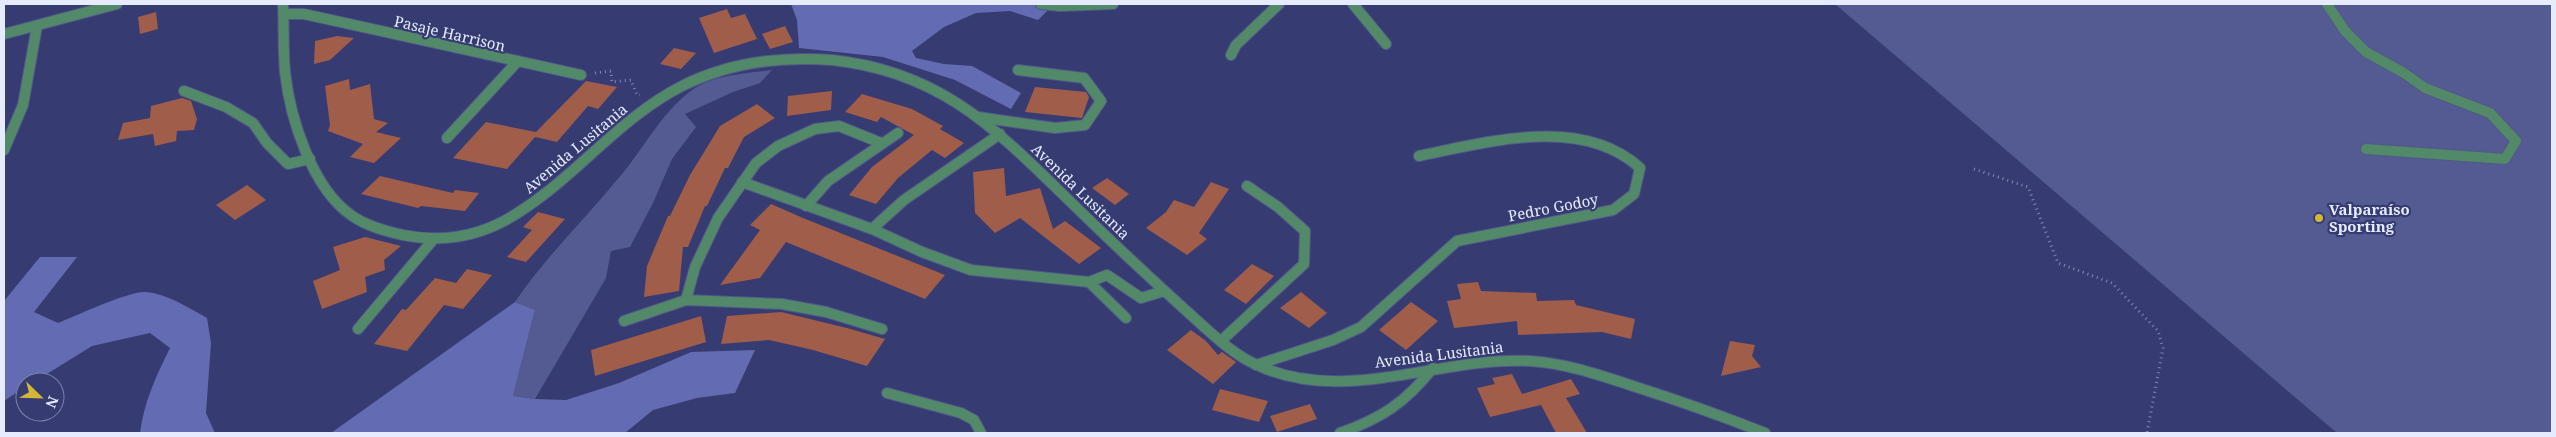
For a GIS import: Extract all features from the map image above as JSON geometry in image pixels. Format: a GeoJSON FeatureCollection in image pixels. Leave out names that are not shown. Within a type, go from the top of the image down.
{"type":"FeatureCollection","features":[{"type":"Feature","properties":{"kind":"street"},"geometry":{"type":"LineString","coordinates":[[4,34],[117,4]]}},
{"type":"Feature","properties":{"kind":"street","name":"Avenida Lusitania"},"geometry":{"type":"LineString","coordinates":[[283,4],[286,83],[298,132],[310,159],[331,194],[349,213],[384,230],[432,241],[455,239],[505,221],[556,186],[645,108],[670,92],[693,81],[760,62],[786,59],[814,60],[896,73],[920,82],[962,104],[1000,134],[1164,291],[1221,341],[1256,365],[1308,380],[1339,382],[1496,360],[1528,361],[1567,366],[1712,412],[1765,433]]}},
{"type":"Feature","properties":{"kind":"street"},"geometry":{"type":"LineString","coordinates":[[1041,4],[1060,6],[1113,4]]}},
{"type":"Feature","properties":{"kind":"street"},"geometry":{"type":"LineString","coordinates":[[1231,55],[1236,45],[1279,4]]}},
{"type":"Feature","properties":{"kind":"street"},"geometry":{"type":"LineString","coordinates":[[1352,4],[1386,44]]}},
{"type":"Feature","properties":{"kind":"street"},"geometry":{"type":"LineString","coordinates":[[2327,4],[2345,31],[2366,52],[2404,73],[2425,88],[2490,114],[2516,141],[2505,159],[2427,155],[2366,149]]}},
{"type":"Feature","properties":{"kind":"street","name":"Pasaje Harrison"},"geometry":{"type":"LineString","coordinates":[[284,14],[304,14],[581,76]]}},
{"type":"Feature","properties":{"kind":"street"},"geometry":{"type":"LineString","coordinates":[[4,150],[23,105],[37,26]]}},
{"type":"Feature","properties":{"kind":"street"},"geometry":{"type":"LineString","coordinates":[[447,138],[518,62]]}},
{"type":"Feature","properties":{"kind":"street"},"geometry":{"type":"LineString","coordinates":[[978,117],[1055,128],[1085,125],[1101,101],[1084,78],[1018,70]]}},
{"type":"Feature","properties":{"kind":"street"},"geometry":{"type":"LineString","coordinates":[[184,91],[226,107],[253,123],[267,143],[288,164],[310,159]]}},
{"type":"Feature","properties":{"kind":"street"},"geometry":{"type":"LineString","coordinates":[[686,300],[695,267],[718,218],[756,163],[778,146],[815,129],[839,126],[881,143]]}},
{"type":"Feature","properties":{"kind":"street"},"geometry":{"type":"LineString","coordinates":[[806,206],[828,181],[898,133]]}},
{"type":"Feature","properties":{"kind":"street"},"geometry":{"type":"LineString","coordinates":[[872,230],[911,194],[1000,134]]}},
{"type":"Feature","properties":{"kind":"street","name":"Pedro Godoy"},"geometry":{"type":"LineString","coordinates":[[1256,365],[1334,340],[1361,327],[1457,241],[1612,210],[1628,202],[1638,187],[1640,168],[1625,154],[1605,145],[1543,138],[1496,141],[1419,156]]}},
{"type":"Feature","properties":{"kind":"street"},"geometry":{"type":"LineString","coordinates":[[742,182],[872,230],[922,252],[971,270],[1089,282],[1107,275],[1141,298],[1164,291]]}},
{"type":"Feature","properties":{"kind":"street"},"geometry":{"type":"LineString","coordinates":[[1221,341],[1289,280],[1304,264],[1306,230],[1278,207],[1247,186]]}},
{"type":"Feature","properties":{"kind":"street"},"geometry":{"type":"LineString","coordinates":[[358,329],[432,241]]}},
{"type":"Feature","properties":{"kind":"street"},"geometry":{"type":"LineString","coordinates":[[1089,282],[1116,306],[1126,318]]}},
{"type":"Feature","properties":{"kind":"street"},"geometry":{"type":"LineString","coordinates":[[624,321],[686,300],[782,304],[826,312],[882,329]]}},
{"type":"Feature","properties":{"kind":"street"},"geometry":{"type":"LineString","coordinates":[[1340,433],[1373,422],[1396,409],[1414,392],[1433,368]]}},
{"type":"Feature","properties":{"kind":"street"},"geometry":{"type":"LineString","coordinates":[[887,393],[961,413],[974,420],[981,433]]}},
{"type":"Feature","properties":{"kind":"path"},"geometry":{"type":"LineString","coordinates":[[581,76],[611,71],[612,82],[631,80],[637,96],[670,92]]}},
{"type":"Feature","properties":{"kind":"path"},"geometry":{"type":"LineString","coordinates":[[1974,169],[2028,187],[2058,263],[2112,282],[2158,331],[2163,348],[2147,433]]}},
{"type":"Feature","properties":{"kind":"shaded area"},"geometry":{"type":"Polygon","coordinates":[[[791,4],[1048,4],[1051,7],[1038,20],[1010,11],[976,13],[944,27],[912,51],[916,58],[944,64],[972,66],[1021,93],[1011,109],[955,80],[883,57],[799,48],[797,20],[791,4]]]}},
{"type":"Feature","properties":{"kind":"shaded area","name":"Valparaíso Sporting"},"geometry":{"type":"Polygon","coordinates":[[[1835,4],[2552,4],[2552,433],[2337,433],[1835,4]]]}},
{"type":"Feature","properties":{"kind":"shaded area"},"geometry":{"type":"Polygon","coordinates":[[[772,70],[760,83],[733,92],[685,114],[696,127],[672,159],[653,203],[630,247],[611,251],[606,278],[535,399],[513,396],[535,310],[515,302],[527,285],[609,190],[663,119],[681,99],[700,85],[710,81],[772,70]]]}},
{"type":"Feature","properties":{"kind":"shaded area"},"geometry":{"type":"Polygon","coordinates":[[[40,257],[77,257],[34,312],[58,323],[116,299],[139,292],[146,292],[170,298],[207,318],[211,343],[206,413],[215,433],[140,433],[151,389],[170,348],[150,333],[92,346],[50,372],[15,372],[15,394],[4,401],[4,301],[40,257]]]}},
{"type":"Feature","properties":{"kind":"shaded area"},"geometry":{"type":"Polygon","coordinates":[[[515,302],[535,310],[513,396],[566,400],[619,383],[691,352],[755,350],[735,393],[697,398],[653,410],[625,433],[331,433],[515,302]]]}},
{"type":"Feature","properties":{"kind":"building"},"geometry":{"type":"Polygon","coordinates":[[[727,9],[731,18],[745,14],[757,39],[714,53],[699,18],[727,9]]]}},
{"type":"Feature","properties":{"kind":"building"},"geometry":{"type":"Polygon","coordinates":[[[156,12],[158,29],[140,34],[138,17],[156,12]]]}},
{"type":"Feature","properties":{"kind":"building"},"geometry":{"type":"Polygon","coordinates":[[[785,26],[793,42],[770,49],[762,34],[785,26]]]}},
{"type":"Feature","properties":{"kind":"building"},"geometry":{"type":"Polygon","coordinates":[[[337,36],[354,38],[330,60],[314,64],[315,41],[337,36]]]}},
{"type":"Feature","properties":{"kind":"building"},"geometry":{"type":"Polygon","coordinates":[[[674,48],[696,53],[681,69],[660,64],[674,48]]]}},
{"type":"Feature","properties":{"kind":"building"},"geometry":{"type":"Polygon","coordinates":[[[349,79],[350,90],[370,84],[374,119],[388,123],[376,132],[401,138],[374,163],[350,157],[363,144],[328,131],[330,125],[325,86],[349,79]]]}},
{"type":"Feature","properties":{"kind":"building"},"geometry":{"type":"Polygon","coordinates":[[[586,81],[617,87],[598,109],[588,106],[557,142],[535,137],[507,169],[453,158],[486,122],[536,132],[586,81]]]}},
{"type":"Feature","properties":{"kind":"building"},"geometry":{"type":"Polygon","coordinates":[[[1035,87],[1086,92],[1089,97],[1082,118],[1025,112],[1035,87]]]}},
{"type":"Feature","properties":{"kind":"building"},"geometry":{"type":"Polygon","coordinates":[[[832,91],[831,110],[787,116],[788,96],[832,91]]]}},
{"type":"Feature","properties":{"kind":"building"},"geometry":{"type":"Polygon","coordinates":[[[862,94],[912,109],[943,126],[940,129],[964,143],[945,158],[932,150],[898,178],[876,204],[849,195],[872,167],[914,135],[881,117],[877,122],[845,112],[862,94]]]}},
{"type":"Feature","properties":{"kind":"building"},"geometry":{"type":"Polygon","coordinates":[[[182,98],[191,101],[197,119],[194,130],[177,131],[176,141],[155,146],[153,134],[118,140],[123,123],[150,118],[151,106],[182,98]]]}},
{"type":"Feature","properties":{"kind":"building"},"geometry":{"type":"Polygon","coordinates":[[[757,104],[775,118],[744,137],[728,168],[725,168],[707,206],[705,206],[688,247],[683,247],[679,291],[644,297],[647,266],[668,216],[670,216],[690,175],[720,126],[757,104]]]}},
{"type":"Feature","properties":{"kind":"building"},"geometry":{"type":"Polygon","coordinates":[[[1004,168],[1006,196],[1040,188],[1053,229],[1065,221],[1101,248],[1079,264],[1020,218],[995,233],[975,213],[973,172],[1004,168]]]}},
{"type":"Feature","properties":{"kind":"building"},"geometry":{"type":"Polygon","coordinates":[[[380,176],[453,193],[455,190],[479,193],[465,211],[421,206],[418,208],[361,194],[380,176]]]}},
{"type":"Feature","properties":{"kind":"building"},"geometry":{"type":"Polygon","coordinates":[[[1107,178],[1129,194],[1115,205],[1092,188],[1107,178]]]}},
{"type":"Feature","properties":{"kind":"building"},"geometry":{"type":"Polygon","coordinates":[[[1211,182],[1229,189],[1199,233],[1207,239],[1187,255],[1146,228],[1166,212],[1174,200],[1194,207],[1211,182]]]}},
{"type":"Feature","properties":{"kind":"building"},"geometry":{"type":"Polygon","coordinates":[[[247,185],[266,200],[235,220],[216,205],[247,185]]]}},
{"type":"Feature","properties":{"kind":"building"},"geometry":{"type":"Polygon","coordinates":[[[771,204],[945,275],[925,299],[786,242],[760,278],[720,285],[760,230],[750,225],[771,204]]]}},
{"type":"Feature","properties":{"kind":"building"},"geometry":{"type":"Polygon","coordinates":[[[538,212],[565,219],[526,262],[507,257],[532,230],[523,227],[538,212]]]}},
{"type":"Feature","properties":{"kind":"building"},"geometry":{"type":"Polygon","coordinates":[[[365,237],[401,246],[384,260],[385,270],[365,277],[367,292],[322,309],[313,281],[340,270],[333,247],[365,237]]]}},
{"type":"Feature","properties":{"kind":"building"},"geometry":{"type":"Polygon","coordinates":[[[1252,264],[1274,276],[1246,304],[1224,290],[1252,264]]]}},
{"type":"Feature","properties":{"kind":"building"},"geometry":{"type":"Polygon","coordinates":[[[467,269],[492,275],[463,309],[444,305],[407,351],[374,344],[402,309],[406,310],[435,278],[456,283],[467,269]]]}},
{"type":"Feature","properties":{"kind":"building"},"geometry":{"type":"Polygon","coordinates":[[[1478,282],[1481,291],[1536,293],[1537,301],[1574,300],[1576,305],[1635,319],[1631,339],[1602,332],[1518,335],[1517,321],[1454,328],[1447,301],[1461,299],[1457,284],[1478,282]]]}},
{"type":"Feature","properties":{"kind":"building"},"geometry":{"type":"Polygon","coordinates":[[[1301,292],[1327,313],[1309,328],[1280,308],[1301,292]]]}},
{"type":"Feature","properties":{"kind":"building"},"geometry":{"type":"Polygon","coordinates":[[[1411,302],[1438,321],[1406,350],[1379,330],[1411,302]]]}},
{"type":"Feature","properties":{"kind":"building"},"geometry":{"type":"Polygon","coordinates":[[[781,312],[885,339],[867,366],[813,350],[769,340],[721,344],[727,316],[781,312]]]}},
{"type":"Feature","properties":{"kind":"building"},"geometry":{"type":"Polygon","coordinates":[[[701,316],[706,342],[595,376],[591,350],[701,316]]]}},
{"type":"Feature","properties":{"kind":"building"},"geometry":{"type":"Polygon","coordinates":[[[1191,330],[1206,341],[1218,355],[1222,352],[1236,362],[1213,384],[1167,350],[1191,330]]]}},
{"type":"Feature","properties":{"kind":"building"},"geometry":{"type":"Polygon","coordinates":[[[1730,341],[1755,345],[1752,356],[1761,367],[1721,376],[1730,341]]]}},
{"type":"Feature","properties":{"kind":"building"},"geometry":{"type":"Polygon","coordinates":[[[1512,374],[1522,394],[1571,379],[1580,394],[1566,398],[1587,433],[1556,433],[1541,405],[1490,417],[1477,388],[1495,384],[1492,378],[1512,374]]]}},
{"type":"Feature","properties":{"kind":"building"},"geometry":{"type":"Polygon","coordinates":[[[1220,389],[1268,401],[1259,422],[1212,410],[1220,389]]]}},
{"type":"Feature","properties":{"kind":"building"},"geometry":{"type":"Polygon","coordinates":[[[1310,404],[1317,419],[1277,432],[1270,416],[1310,404]]]}},
{"type":"Feature","properties":{"kind":"place","name":"Valparaíso Sporting"},"geometry":{"type":"Point","coordinates":[2319,218]}}]}
